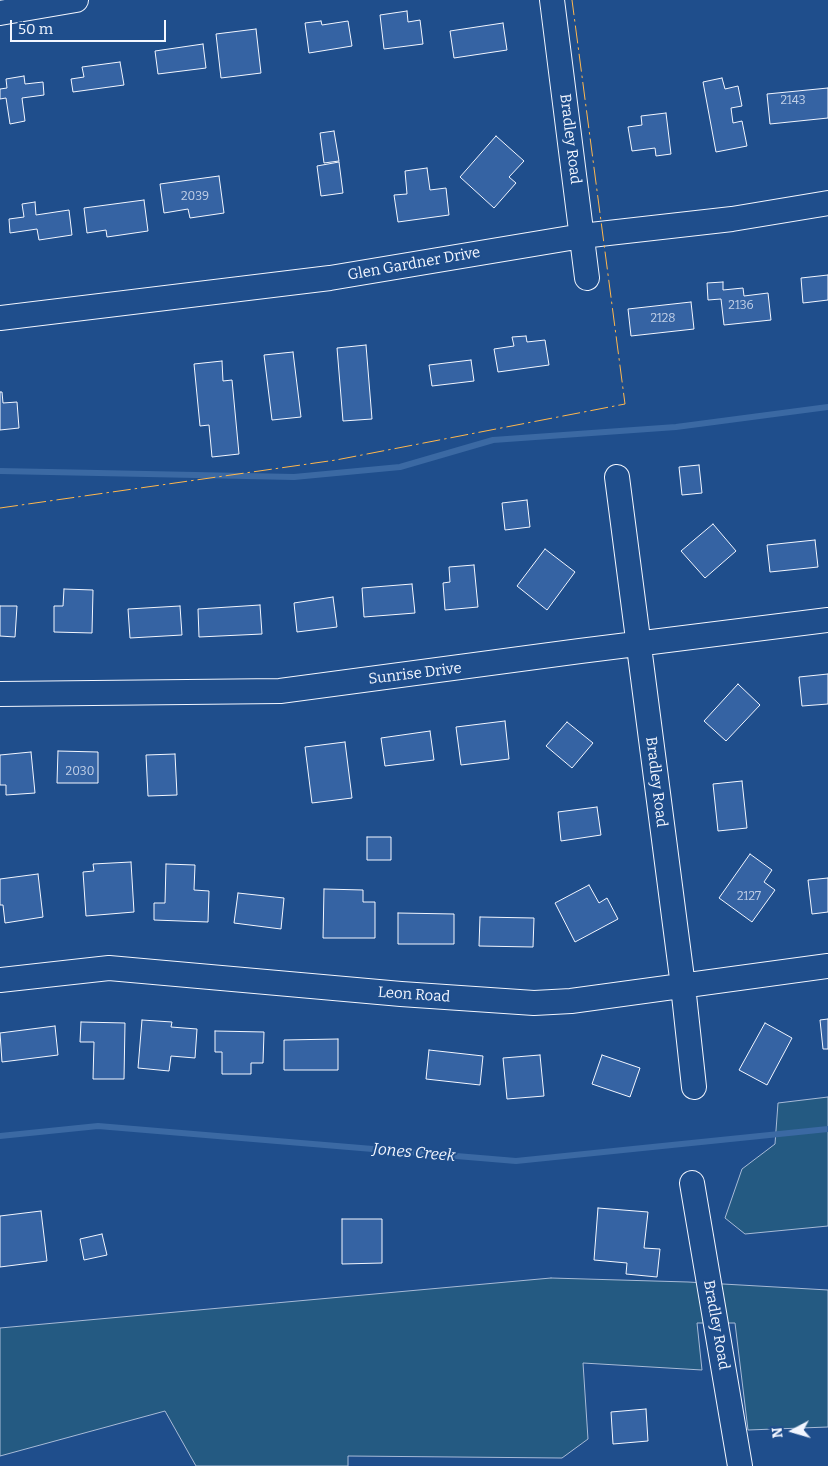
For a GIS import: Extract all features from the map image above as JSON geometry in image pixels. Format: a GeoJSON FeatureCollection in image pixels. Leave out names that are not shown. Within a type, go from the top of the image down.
{"type":"FeatureCollection","features":[{"type":"Feature","properties":{"kind":"street"},"geometry":{"type":"LineString","coordinates":[[0,13],[76,0]]}},
{"type":"Feature","properties":{"kind":"street","name":"Bradley Road"},"geometry":{"type":"LineString","coordinates":[[552,0],[588,278]]}},
{"type":"Feature","properties":{"kind":"street","name":"Glen Gardner Drive"},"geometry":{"type":"LineString","coordinates":[[0,318],[330,278],[582,236],[732,220],[828,203]]}},
{"type":"Feature","properties":{"kind":"street","name":"Bradley Road"},"geometry":{"type":"LineString","coordinates":[[617,477],[683,986],[694,1087]]}},
{"type":"Feature","properties":{"kind":"street","name":"Sunrise Drive"},"geometry":{"type":"LineString","coordinates":[[0,694],[280,691],[580,650],[828,620]]}},
{"type":"Feature","properties":{"kind":"street","name":"Leon Road"},"geometry":{"type":"LineString","coordinates":[[0,980],[109,968],[401,994],[534,1003],[571,1001],[828,966]]}},
{"type":"Feature","properties":{"kind":"street","name":"Bradley Road"},"geometry":{"type":"LineString","coordinates":[[692,1183],[740,1466]]}},
{"type":"Feature","properties":{"kind":"shaded area"},"geometry":{"type":"Polygon","coordinates":[[[828,1097],[828,1226],[745,1234],[725,1218],[742,1169],[775,1144],[778,1103],[828,1097]]]}},
{"type":"Feature","properties":{"kind":"shaded area"},"geometry":{"type":"Polygon","coordinates":[[[551,1278],[688,1282],[828,1290],[828,1427],[748,1430],[735,1323],[697,1323],[702,1370],[583,1363],[588,1439],[562,1458],[348,1456],[348,1466],[196,1466],[165,1411],[0,1456],[0,1328],[551,1278]]]}},
{"type":"Feature","properties":{"kind":"building"},"geometry":{"type":"Polygon","coordinates":[[[407,11],[408,22],[420,20],[423,44],[384,49],[380,15],[407,11]]]}},
{"type":"Feature","properties":{"kind":"building"},"geometry":{"type":"Polygon","coordinates":[[[321,21],[322,25],[348,21],[352,46],[309,53],[305,23],[321,21]]]}},
{"type":"Feature","properties":{"kind":"building"},"geometry":{"type":"Polygon","coordinates":[[[503,23],[507,50],[454,58],[450,31],[503,23]]]}},
{"type":"Feature","properties":{"kind":"building"},"geometry":{"type":"Polygon","coordinates":[[[256,29],[261,73],[221,78],[216,34],[256,29]]]}},
{"type":"Feature","properties":{"kind":"building"},"geometry":{"type":"Polygon","coordinates":[[[203,44],[206,68],[158,74],[155,51],[203,44]]]}},
{"type":"Feature","properties":{"kind":"building"},"geometry":{"type":"Polygon","coordinates":[[[120,62],[124,85],[73,92],[71,79],[84,77],[82,67],[120,62]]]}},
{"type":"Feature","properties":{"kind":"building"},"geometry":{"type":"Polygon","coordinates":[[[24,76],[25,84],[43,82],[44,95],[22,98],[25,121],[10,124],[6,98],[0,99],[0,89],[7,88],[6,79],[24,76]]]}},
{"type":"Feature","properties":{"kind":"building"},"geometry":{"type":"Polygon","coordinates":[[[722,78],[725,89],[738,86],[742,106],[731,108],[733,123],[742,121],[747,146],[716,152],[703,82],[722,78]]]}},
{"type":"Feature","properties":{"kind":"building"},"geometry":{"type":"Polygon","coordinates":[[[828,88],[828,118],[770,124],[767,94],[828,88]]]}},
{"type":"Feature","properties":{"kind":"building"},"geometry":{"type":"Polygon","coordinates":[[[666,113],[671,154],[656,156],[655,148],[632,151],[628,127],[642,125],[641,116],[666,113]]]}},
{"type":"Feature","properties":{"kind":"building"},"geometry":{"type":"Polygon","coordinates":[[[334,131],[339,161],[324,163],[320,133],[334,131]]]}},
{"type":"Feature","properties":{"kind":"building"},"geometry":{"type":"Polygon","coordinates":[[[496,136],[524,161],[509,177],[516,183],[494,208],[460,177],[496,136]]]}},
{"type":"Feature","properties":{"kind":"building"},"geometry":{"type":"Polygon","coordinates":[[[339,162],[343,193],[321,196],[317,166],[339,162]]]}},
{"type":"Feature","properties":{"kind":"building"},"geometry":{"type":"Polygon","coordinates":[[[427,168],[430,190],[446,188],[449,215],[398,222],[394,195],[407,194],[405,171],[427,168]]]}},
{"type":"Feature","properties":{"kind":"building"},"geometry":{"type":"Polygon","coordinates":[[[219,176],[224,213],[190,218],[188,209],[164,213],[160,184],[219,176]]]}},
{"type":"Feature","properties":{"kind":"building"},"geometry":{"type":"Polygon","coordinates":[[[144,200],[148,231],[107,237],[106,230],[87,233],[84,208],[144,200]]]}},
{"type":"Feature","properties":{"kind":"building"},"geometry":{"type":"Polygon","coordinates":[[[35,202],[36,215],[69,210],[72,235],[39,240],[37,229],[10,233],[9,219],[24,217],[22,204],[35,202]]]}},
{"type":"Feature","properties":{"kind":"building"},"geometry":{"type":"Polygon","coordinates":[[[828,275],[828,300],[803,303],[801,278],[828,275]]]}},
{"type":"Feature","properties":{"kind":"building"},"geometry":{"type":"Polygon","coordinates":[[[723,282],[723,290],[743,288],[744,296],[768,293],[771,320],[724,325],[721,299],[708,300],[707,283],[723,282]]]}},
{"type":"Feature","properties":{"kind":"building"},"geometry":{"type":"Polygon","coordinates":[[[691,302],[694,329],[631,336],[628,309],[691,302]]]}},
{"type":"Feature","properties":{"kind":"building"},"geometry":{"type":"Polygon","coordinates":[[[526,336],[527,342],[545,340],[549,365],[498,372],[494,349],[514,346],[512,337],[526,336]]]}},
{"type":"Feature","properties":{"kind":"building"},"geometry":{"type":"Polygon","coordinates":[[[366,345],[372,419],[343,421],[337,348],[366,345]]]}},
{"type":"Feature","properties":{"kind":"building"},"geometry":{"type":"Polygon","coordinates":[[[293,352],[301,417],[272,420],[264,355],[293,352]]]}},
{"type":"Feature","properties":{"kind":"building"},"geometry":{"type":"Polygon","coordinates":[[[471,360],[474,381],[432,386],[429,365],[471,360]]]}},
{"type":"Feature","properties":{"kind":"building"},"geometry":{"type":"Polygon","coordinates":[[[222,361],[223,381],[232,380],[239,454],[212,457],[209,425],[200,426],[194,364],[222,361]]]}},
{"type":"Feature","properties":{"kind":"building"},"geometry":{"type":"Polygon","coordinates":[[[0,392],[2,392],[3,403],[17,402],[19,428],[0,430],[0,392]]]}},
{"type":"Feature","properties":{"kind":"building"},"geometry":{"type":"Polygon","coordinates":[[[699,465],[702,493],[682,495],[679,467],[699,465]]]}},
{"type":"Feature","properties":{"kind":"building"},"geometry":{"type":"Polygon","coordinates":[[[527,500],[530,527],[505,530],[502,503],[527,500]]]}},
{"type":"Feature","properties":{"kind":"building"},"geometry":{"type":"Polygon","coordinates":[[[713,524],[736,551],[705,578],[681,551],[713,524]]]}},
{"type":"Feature","properties":{"kind":"building"},"geometry":{"type":"Polygon","coordinates":[[[815,540],[818,567],[770,572],[767,545],[815,540]]]}},
{"type":"Feature","properties":{"kind":"building"},"geometry":{"type":"Polygon","coordinates":[[[545,549],[575,572],[547,610],[517,586],[545,549]]]}},
{"type":"Feature","properties":{"kind":"building"},"geometry":{"type":"Polygon","coordinates":[[[474,565],[478,607],[445,610],[443,583],[450,582],[449,567],[474,565]]]}},
{"type":"Feature","properties":{"kind":"building"},"geometry":{"type":"Polygon","coordinates":[[[412,584],[415,613],[364,617],[362,588],[412,584]]]}},
{"type":"Feature","properties":{"kind":"building"},"geometry":{"type":"Polygon","coordinates":[[[64,589],[93,590],[92,633],[54,632],[54,606],[63,606],[64,589]]]}},
{"type":"Feature","properties":{"kind":"building"},"geometry":{"type":"Polygon","coordinates":[[[333,597],[337,627],[297,632],[294,603],[333,597]]]}},
{"type":"Feature","properties":{"kind":"building"},"geometry":{"type":"Polygon","coordinates":[[[260,605],[262,634],[199,637],[198,609],[260,605]]]}},
{"type":"Feature","properties":{"kind":"building"},"geometry":{"type":"Polygon","coordinates":[[[0,606],[17,606],[15,637],[0,636],[0,606]]]}},
{"type":"Feature","properties":{"kind":"building"},"geometry":{"type":"Polygon","coordinates":[[[180,606],[182,635],[130,638],[128,609],[180,606]]]}},
{"type":"Feature","properties":{"kind":"building"},"geometry":{"type":"Polygon","coordinates":[[[828,674],[828,704],[802,706],[799,677],[828,674]]]}},
{"type":"Feature","properties":{"kind":"building"},"geometry":{"type":"Polygon","coordinates":[[[738,684],[760,705],[726,741],[704,721],[738,684]]]}},
{"type":"Feature","properties":{"kind":"building"},"geometry":{"type":"Polygon","coordinates":[[[505,721],[509,759],[461,765],[456,727],[505,721]]]}},
{"type":"Feature","properties":{"kind":"building"},"geometry":{"type":"Polygon","coordinates":[[[567,722],[593,743],[572,768],[546,746],[567,722]]]}},
{"type":"Feature","properties":{"kind":"building"},"geometry":{"type":"Polygon","coordinates":[[[430,731],[434,760],[385,766],[381,738],[430,731]]]}},
{"type":"Feature","properties":{"kind":"building"},"geometry":{"type":"Polygon","coordinates":[[[345,742],[352,798],[312,803],[305,747],[345,742]]]}},
{"type":"Feature","properties":{"kind":"building"},"geometry":{"type":"Polygon","coordinates":[[[58,751],[98,752],[98,783],[57,783],[58,751]]]}},
{"type":"Feature","properties":{"kind":"building"},"geometry":{"type":"Polygon","coordinates":[[[31,752],[35,793],[6,795],[6,785],[0,785],[0,755],[31,752]]]}},
{"type":"Feature","properties":{"kind":"building"},"geometry":{"type":"Polygon","coordinates":[[[175,754],[177,795],[148,796],[146,755],[175,754]]]}},
{"type":"Feature","properties":{"kind":"building"},"geometry":{"type":"Polygon","coordinates":[[[742,781],[747,828],[718,831],[713,784],[742,781]]]}},
{"type":"Feature","properties":{"kind":"building"},"geometry":{"type":"Polygon","coordinates":[[[597,807],[601,835],[561,841],[558,812],[597,807]]]}},
{"type":"Feature","properties":{"kind":"building"},"geometry":{"type":"Polygon","coordinates":[[[367,837],[391,837],[391,860],[367,860],[367,837]]]}},
{"type":"Feature","properties":{"kind":"building"},"geometry":{"type":"Polygon","coordinates":[[[750,854],[772,870],[764,882],[775,890],[752,922],[719,898],[750,854]]]}},
{"type":"Feature","properties":{"kind":"building"},"geometry":{"type":"Polygon","coordinates":[[[131,862],[134,912],[86,916],[83,872],[94,871],[93,864],[131,862]]]}},
{"type":"Feature","properties":{"kind":"building"},"geometry":{"type":"Polygon","coordinates":[[[166,864],[195,865],[194,890],[209,891],[208,922],[154,920],[154,903],[165,903],[166,864]]]}},
{"type":"Feature","properties":{"kind":"building"},"geometry":{"type":"Polygon","coordinates":[[[38,874],[43,917],[5,923],[3,905],[0,905],[0,879],[38,874]]]}},
{"type":"Feature","properties":{"kind":"building"},"geometry":{"type":"Polygon","coordinates":[[[828,878],[828,912],[812,914],[808,880],[828,878]]]}},
{"type":"Feature","properties":{"kind":"building"},"geometry":{"type":"Polygon","coordinates":[[[589,885],[599,903],[607,898],[618,919],[575,942],[555,903],[589,885]]]}},
{"type":"Feature","properties":{"kind":"building"},"geometry":{"type":"Polygon","coordinates":[[[324,889],[363,890],[363,902],[375,902],[375,938],[323,938],[324,889]]]}},
{"type":"Feature","properties":{"kind":"building"},"geometry":{"type":"Polygon","coordinates":[[[238,893],[284,898],[281,929],[234,923],[238,893]]]}},
{"type":"Feature","properties":{"kind":"building"},"geometry":{"type":"Polygon","coordinates":[[[398,913],[454,914],[454,944],[398,944],[398,913]]]}},
{"type":"Feature","properties":{"kind":"building"},"geometry":{"type":"Polygon","coordinates":[[[480,917],[534,918],[533,947],[479,946],[480,917]]]}},
{"type":"Feature","properties":{"kind":"building"},"geometry":{"type":"Polygon","coordinates":[[[828,1019],[828,1049],[823,1049],[820,1020],[828,1019]]]}},
{"type":"Feature","properties":{"kind":"building"},"geometry":{"type":"Polygon","coordinates":[[[142,1020],[172,1022],[171,1027],[197,1029],[195,1058],[171,1056],[169,1071],[138,1068],[142,1020]]]}},
{"type":"Feature","properties":{"kind":"building"},"geometry":{"type":"Polygon","coordinates":[[[81,1022],[125,1023],[124,1079],[93,1079],[94,1042],[80,1042],[81,1022]]]}},
{"type":"Feature","properties":{"kind":"building"},"geometry":{"type":"Polygon","coordinates":[[[765,1023],[792,1038],[767,1085],[739,1070],[765,1023]]]}},
{"type":"Feature","properties":{"kind":"building"},"geometry":{"type":"Polygon","coordinates":[[[55,1026],[58,1055],[2,1062],[0,1033],[55,1026]]]}},
{"type":"Feature","properties":{"kind":"building"},"geometry":{"type":"Polygon","coordinates":[[[215,1031],[264,1032],[263,1063],[251,1063],[251,1074],[222,1074],[222,1052],[215,1052],[215,1031]]]}},
{"type":"Feature","properties":{"kind":"building"},"geometry":{"type":"Polygon","coordinates":[[[338,1039],[338,1070],[284,1070],[284,1040],[338,1039]]]}},
{"type":"Feature","properties":{"kind":"building"},"geometry":{"type":"Polygon","coordinates":[[[429,1050],[483,1056],[480,1085],[426,1079],[429,1050]]]}},
{"type":"Feature","properties":{"kind":"building"},"geometry":{"type":"Polygon","coordinates":[[[540,1055],[544,1096],[507,1099],[503,1058],[540,1055]]]}},
{"type":"Feature","properties":{"kind":"building"},"geometry":{"type":"Polygon","coordinates":[[[602,1055],[640,1068],[630,1097],[592,1084],[602,1055]]]}},
{"type":"Feature","properties":{"kind":"building"},"geometry":{"type":"Polygon","coordinates":[[[598,1208],[648,1212],[644,1248],[660,1249],[657,1277],[626,1274],[627,1263],[594,1260],[598,1208]]]}},
{"type":"Feature","properties":{"kind":"building"},"geometry":{"type":"Polygon","coordinates":[[[41,1211],[47,1261],[0,1267],[0,1216],[41,1211]]]}},
{"type":"Feature","properties":{"kind":"building"},"geometry":{"type":"Polygon","coordinates":[[[342,1219],[382,1219],[382,1263],[342,1264],[342,1219]]]}},
{"type":"Feature","properties":{"kind":"building"},"geometry":{"type":"Polygon","coordinates":[[[102,1234],[107,1255],[84,1260],[80,1239],[102,1234]]]}},
{"type":"Feature","properties":{"kind":"building"},"geometry":{"type":"Polygon","coordinates":[[[646,1409],[648,1441],[613,1444],[611,1412],[646,1409]]]}},
{"type":"Feature","properties":{"kind":"waterway"},"geometry":{"type":"LineString","coordinates":[[0,471],[294,477],[400,467],[493,440],[676,427],[828,407]]}},
{"type":"Feature","properties":{"kind":"waterway","name":"Jones Creek"},"geometry":{"type":"LineString","coordinates":[[0,1136],[98,1126],[516,1161],[828,1129]]}},
{"type":"Feature","properties":{"kind":"power"},"geometry":{"type":"LineString","coordinates":[[0,508],[336,460],[625,404],[572,0]]}}]}
